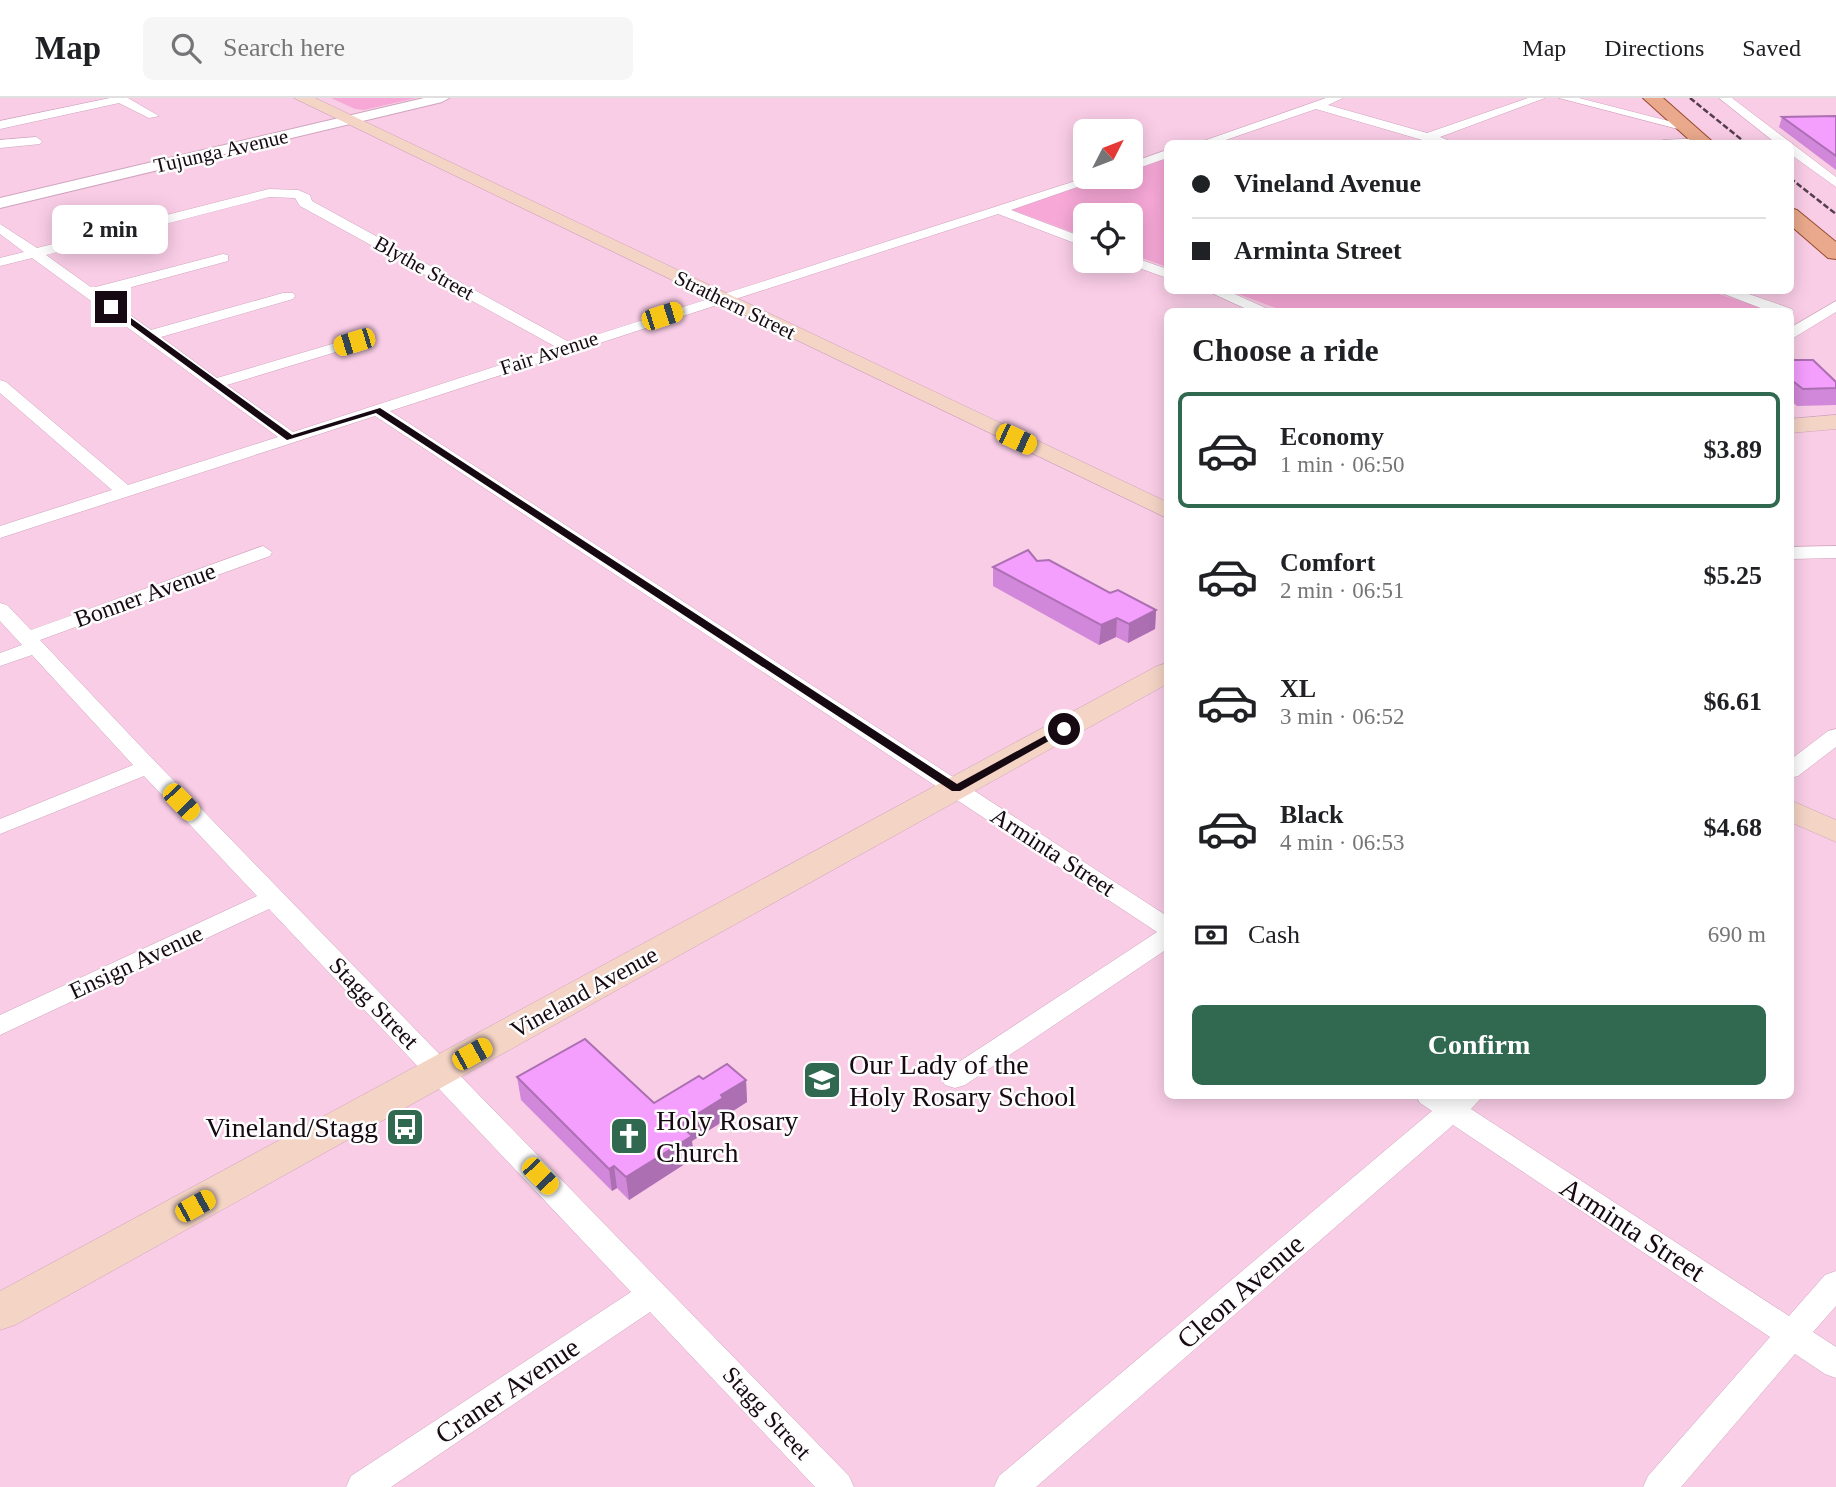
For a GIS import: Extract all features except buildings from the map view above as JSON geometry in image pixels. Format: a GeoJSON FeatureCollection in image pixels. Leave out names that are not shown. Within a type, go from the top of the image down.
{"type":"FeatureCollection","features":[{"type":"Feature","properties":{"kind":"main road","name":"Strathern Street"},"geometry":{"type":"LineString","coordinates":[[302,98],[1164,510]]}},
{"type":"Feature","properties":{"kind":"main road"},"geometry":{"type":"LineString","coordinates":[[1652,98],[1702,140]]}},
{"type":"Feature","properties":{"kind":"main road"},"geometry":{"type":"LineString","coordinates":[[1794,220],[1836,253]]}},
{"type":"Feature","properties":{"kind":"main road"},"geometry":{"type":"LineString","coordinates":[[1794,426],[1836,422]]}},
{"type":"Feature","properties":{"kind":"main road","name":"Vineland Avenue"},"geometry":{"type":"LineString","coordinates":[[0,1312],[1164,674]]}},
{"type":"Feature","properties":{"kind":"main road"},"geometry":{"type":"LineString","coordinates":[[1794,816],[1836,832]]}},
{"type":"Feature","properties":{"kind":"street","name":"Tujunga Avenue"},"geometry":{"type":"LineString","coordinates":[[0,202],[442,98]]}},
{"type":"Feature","properties":{"kind":"street"},"geometry":{"type":"LineString","coordinates":[[1212,140],[1337,98]]}},
{"type":"Feature","properties":{"kind":"street"},"geometry":{"type":"LineString","coordinates":[[1428,137],[1539,98]]}},
{"type":"Feature","properties":{"kind":"street"},"geometry":{"type":"LineString","coordinates":[[1564,98],[1686,127]]}},
{"type":"Feature","properties":{"kind":"street"},"geometry":{"type":"LineString","coordinates":[[1725,98],[1780,140]]}},
{"type":"Feature","properties":{"kind":"street"},"geometry":{"type":"LineString","coordinates":[[0,125],[121,99],[153,116]]}},
{"type":"Feature","properties":{"kind":"street"},"geometry":{"type":"LineString","coordinates":[[1316,105],[1438,140]]}},
{"type":"Feature","properties":{"kind":"street"},"geometry":{"type":"LineString","coordinates":[[1223,136],[1234,140]]}},
{"type":"Feature","properties":{"kind":"street"},"geometry":{"type":"LineString","coordinates":[[0,144],[36,141]]}},
{"type":"Feature","properties":{"kind":"street"},"geometry":{"type":"LineString","coordinates":[[1794,151],[1836,183]]}},
{"type":"Feature","properties":{"kind":"street"},"geometry":{"type":"LineString","coordinates":[[1143,163],[1164,156]]}},
{"type":"Feature","properties":{"kind":"street","name":"Fair Avenue"},"geometry":{"type":"LineString","coordinates":[[0,532],[684,309],[725,299],[1073,186]]}},
{"type":"Feature","properties":{"kind":"street","name":"Blythe Street"},"geometry":{"type":"LineString","coordinates":[[35,253],[254,197],[282,192],[298,194],[305,198],[305,203],[567,347]]}},
{"type":"Feature","properties":{"kind":"street"},"geometry":{"type":"LineString","coordinates":[[998,210],[1073,238]]}},
{"type":"Feature","properties":{"kind":"street"},"geometry":{"type":"LineString","coordinates":[[0,228],[290,438]]}},
{"type":"Feature","properties":{"kind":"street"},"geometry":{"type":"LineString","coordinates":[[0,262],[35,253]]}},
{"type":"Feature","properties":{"kind":"street"},"geometry":{"type":"LineString","coordinates":[[91,293],[223,258]]}},
{"type":"Feature","properties":{"kind":"street"},"geometry":{"type":"LineString","coordinates":[[1143,265],[1164,273]]}},
{"type":"Feature","properties":{"kind":"street"},"geometry":{"type":"LineString","coordinates":[[1222,294],[1257,308]]}},
{"type":"Feature","properties":{"kind":"street"},"geometry":{"type":"LineString","coordinates":[[1733,294],[1777,308]]}},
{"type":"Feature","properties":{"kind":"street"},"geometry":{"type":"LineString","coordinates":[[151,335],[288,296]]}},
{"type":"Feature","properties":{"kind":"street"},"geometry":{"type":"LineString","coordinates":[[1794,332],[1836,305]]}},
{"type":"Feature","properties":{"kind":"street"},"geometry":{"type":"LineString","coordinates":[[1794,314],[1836,328]]}},
{"type":"Feature","properties":{"kind":"street"},"geometry":{"type":"LineString","coordinates":[[216,383],[354,342]]}},
{"type":"Feature","properties":{"kind":"street"},"geometry":{"type":"LineString","coordinates":[[0,385],[125,492]]}},
{"type":"Feature","properties":{"kind":"street","name":"Arminta Street"},"geometry":{"type":"LineString","coordinates":[[377,410],[1164,925]]}},
{"type":"Feature","properties":{"kind":"street","name":"Bonner Avenue"},"geometry":{"type":"LineString","coordinates":[[0,660],[31,643],[263,552]]}},
{"type":"Feature","properties":{"kind":"street"},"geometry":{"type":"LineString","coordinates":[[1794,553],[1836,552]]}},
{"type":"Feature","properties":{"kind":"street","name":"Stagg Street"},"geometry":{"type":"LineString","coordinates":[[0,610],[837,1487]]}},
{"type":"Feature","properties":{"kind":"street"},"geometry":{"type":"LineString","coordinates":[[1794,768],[1836,736]]}},
{"type":"Feature","properties":{"kind":"street"},"geometry":{"type":"LineString","coordinates":[[0,827],[147,767]]}},
{"type":"Feature","properties":{"kind":"street","name":"Ensign Avenue"},"geometry":{"type":"LineString","coordinates":[[0,1026],[272,898]]}},
{"type":"Feature","properties":{"kind":"street"},"geometry":{"type":"LineString","coordinates":[[956,1078],[1164,938]]}},
{"type":"Feature","properties":{"kind":"street","name":"Arminta Street"},"geometry":{"type":"LineString","coordinates":[[1451,1100],[1836,1364]]}},
{"type":"Feature","properties":{"kind":"street","name":"Cleon Avenue"},"geometry":{"type":"LineString","coordinates":[[1011,1487],[1451,1100]]}},
{"type":"Feature","properties":{"kind":"street"},"geometry":{"type":"LineString","coordinates":[[1660,1487],[1836,1284]]}},
{"type":"Feature","properties":{"kind":"street","name":"Craner Avenue"},"geometry":{"type":"LineString","coordinates":[[363,1487],[652,1294]]}},
{"type":"Feature","properties":{"kind":"shaded area"},"geometry":{"type":"Polygon","coordinates":[[[331,98],[416,98],[364,110],[355,109],[331,98]]]}},
{"type":"Feature","properties":{"kind":"shaded area"},"geometry":{"type":"Polygon","coordinates":[[[1164,159],[1164,266],[1143,258],[1143,203],[1073,203],[1073,233],[1010,209],[1073,189],[1143,189],[1143,166],[1164,159]]]}},
{"type":"Feature","properties":{"kind":"shaded area"},"geometry":{"type":"Polygon","coordinates":[[[1238,294],[1719,294],[1763,308],[1276,308],[1238,294]]]}},
{"type":"Feature","properties":{"kind":"railway"},"geometry":{"type":"LineString","coordinates":[[1690,98],[1742,140]]}},
{"type":"Feature","properties":{"kind":"railway"},"geometry":{"type":"LineString","coordinates":[[1794,181],[1836,214]]}},
{"type":"Feature","properties":{"kind":"place","name":"Our Lady of the Holy Rosary School"},"geometry":{"type":"Point","coordinates":[822,1080]}},
{"type":"Feature","properties":{"kind":"place","name":"Vineland/Stagg"},"geometry":{"type":"Point","coordinates":[405,1127]}},
{"type":"Feature","properties":{"kind":"place","name":"Holy Rosary Church"},"geometry":{"type":"Point","coordinates":[629,1136]}},
{"type":"Feature","properties":{"kind":"route"},"geometry":{"type":"LineString","coordinates":[[111,307],[290,438],[377,410],[956,788],[1064,729]]}}]}
